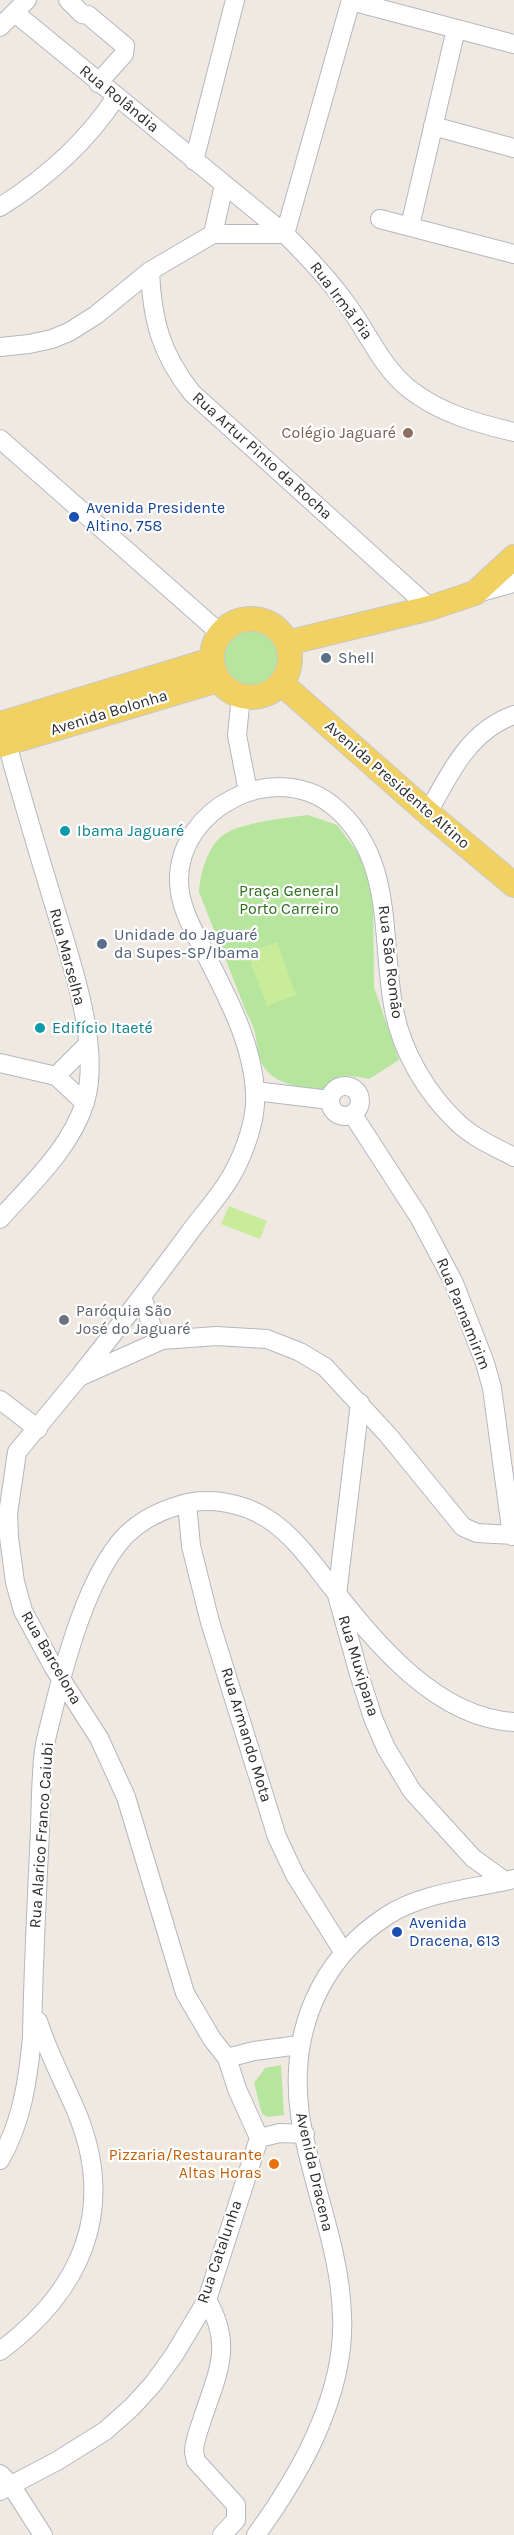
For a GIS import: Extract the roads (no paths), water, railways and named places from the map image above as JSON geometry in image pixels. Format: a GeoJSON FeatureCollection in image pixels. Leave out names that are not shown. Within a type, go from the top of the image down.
{"type":"FeatureCollection","features":[{"type":"Feature","properties":{"kind":"main road"},"geometry":{"type":"LineString","coordinates":[[287,643],[430,608],[475,593],[514,557]]}},
{"type":"Feature","properties":{"kind":"main road"},"geometry":{"type":"LineString","coordinates":[[257,619],[278,629],[287,643],[290,664],[281,683],[262,695],[241,696],[228,690],[215,670],[215,641],[220,633],[241,620],[257,619]]}},
{"type":"Feature","properties":{"kind":"main road","name":"Avenida Bolonha"},"geometry":{"type":"LineString","coordinates":[[2,731],[215,670]]}},
{"type":"Feature","properties":{"kind":"main road","name":"Avenida Presidente Altino"},"geometry":{"type":"LineString","coordinates":[[281,683],[428,813],[514,885]]}},
{"type":"Feature","properties":{"kind":"street"},"geometry":{"type":"LineString","coordinates":[[68,0],[82,14],[88,15],[125,46],[124,54],[98,83]]}},
{"type":"Feature","properties":{"kind":"street"},"geometry":{"type":"LineString","coordinates":[[195,161],[235,0]]}},
{"type":"Feature","properties":{"kind":"street"},"geometry":{"type":"LineString","coordinates":[[0,347],[41,341],[69,332],[96,315],[150,271],[213,234],[285,234],[351,1],[514,44]]}},
{"type":"Feature","properties":{"kind":"street"},"geometry":{"type":"LineString","coordinates":[[0,27],[21,7]]}},
{"type":"Feature","properties":{"kind":"street","name":"Rua Rolândia"},"geometry":{"type":"LineString","coordinates":[[21,7],[98,83],[285,234]]}},
{"type":"Feature","properties":{"kind":"street"},"geometry":{"type":"LineString","coordinates":[[410,226],[456,29]]}},
{"type":"Feature","properties":{"kind":"street"},"geometry":{"type":"LineString","coordinates":[[0,207],[49,173],[99,123],[116,97]]}},
{"type":"Feature","properties":{"kind":"street"},"geometry":{"type":"LineString","coordinates":[[433,126],[514,148]]}},
{"type":"Feature","properties":{"kind":"street"},"geometry":{"type":"LineString","coordinates":[[213,234],[224,185]]}},
{"type":"Feature","properties":{"kind":"street"},"geometry":{"type":"LineString","coordinates":[[380,219],[514,254]]}},
{"type":"Feature","properties":{"kind":"street","name":"Rua Irmã Pia"},"geometry":{"type":"LineString","coordinates":[[285,234],[318,266],[347,303],[388,368],[407,387],[453,415],[514,432]]}},
{"type":"Feature","properties":{"kind":"street","name":"Rua Artur Pinto da Rocha"},"geometry":{"type":"LineString","coordinates":[[150,271],[151,304],[167,357],[192,393],[430,608]]}},
{"type":"Feature","properties":{"kind":"street"},"geometry":{"type":"LineString","coordinates":[[0,439],[220,633]]}},
{"type":"Feature","properties":{"kind":"street"},"geometry":{"type":"LineString","coordinates":[[475,593],[514,583]]}},
{"type":"Feature","properties":{"kind":"street"},"geometry":{"type":"LineString","coordinates":[[0,1473],[38,1429],[142,1296],[234,1172],[245,1146],[252,1119],[255,1091],[248,1057],[234,1010],[186,913],[179,881],[186,846],[204,818],[225,802],[248,792],[237,735],[241,696]]}},
{"type":"Feature","properties":{"kind":"street"},"geometry":{"type":"LineString","coordinates":[[428,813],[450,771],[474,740],[497,723],[514,715]]}},
{"type":"Feature","properties":{"kind":"street","name":"Rua Marselha"},"geometry":{"type":"LineString","coordinates":[[0,1219],[61,1149],[85,1103],[89,1079],[88,1044],[75,978],[2,731]]}},
{"type":"Feature","properties":{"kind":"street","name":"Rua São Romão"},"geometry":{"type":"LineString","coordinates":[[248,792],[263,789],[292,789],[320,797],[344,816],[367,849],[378,878],[394,1010],[409,1056],[427,1086],[458,1123],[471,1134],[514,1157]]}},
{"type":"Feature","properties":{"kind":"street"},"geometry":{"type":"LineString","coordinates":[[56,1076],[88,1044]]}},
{"type":"Feature","properties":{"kind":"street"},"geometry":{"type":"LineString","coordinates":[[0,1063],[56,1076],[85,1103]]}},
{"type":"Feature","properties":{"kind":"street"},"geometry":{"type":"LineString","coordinates":[[340,1087],[352,1087],[358,1093],[361,1101],[359,1109],[345,1116],[337,1114],[331,1108],[330,1100],[333,1092],[340,1087]]}},
{"type":"Feature","properties":{"kind":"street"},"geometry":{"type":"LineString","coordinates":[[255,1091],[330,1100]]}},
{"type":"Feature","properties":{"kind":"street","name":"Rua Parnamirim"},"geometry":{"type":"LineString","coordinates":[[353,1114],[419,1217],[454,1283],[485,1363],[492,1388],[513,1535]]}},
{"type":"Feature","properties":{"kind":"street"},"geometry":{"type":"LineString","coordinates":[[142,1296],[152,1326],[162,1340]]}},
{"type":"Feature","properties":{"kind":"street"},"geometry":{"type":"LineString","coordinates":[[79,1377],[162,1340],[216,1336],[267,1340],[300,1352],[325,1367],[360,1403],[463,1527],[477,1533],[513,1535]]}},
{"type":"Feature","properties":{"kind":"street"},"geometry":{"type":"LineString","coordinates":[[0,1400],[38,1429]]}},
{"type":"Feature","properties":{"kind":"street","name":"Rua Muxipana"},"geometry":{"type":"LineString","coordinates":[[360,1403],[337,1595],[373,1718],[395,1763],[412,1791],[473,1858],[509,1880]]}},
{"type":"Feature","properties":{"kind":"street","name":"Rua Barcelona"},"geometry":{"type":"LineString","coordinates":[[17,1452],[8,1514],[15,1582],[23,1611],[61,1680],[99,1738],[115,1770],[126,1797],[185,1993],[212,2039],[227,2058],[237,2089],[259,2138]]}},
{"type":"Feature","properties":{"kind":"street","name":"Rua Alarico Franco Caiubi"},"geometry":{"type":"LineString","coordinates":[[0,2160],[12,2137],[27,2084],[33,2005],[44,1749],[61,1680],[91,1592],[115,1548],[139,1524],[154,1514],[186,1503],[222,1502],[247,1507],[270,1520],[304,1553],[385,1650],[441,1698],[487,1718],[514,1722]]}},
{"type":"Feature","properties":{"kind":"street","name":"Rua Armando Mota"},"geometry":{"type":"LineString","coordinates":[[186,1503],[191,1546],[210,1622],[277,1837],[295,1875],[344,1953]]}},
{"type":"Feature","properties":{"kind":"street","name":"Avenida Dracena"},"geometry":{"type":"LineString","coordinates":[[256,2535],[302,2463],[328,2402],[341,2343],[342,2316],[339,2278],[300,2116],[298,2086],[299,2044],[319,1986],[344,1953],[388,1915],[436,1896],[509,1880]]}},
{"type":"Feature","properties":{"kind":"street"},"geometry":{"type":"LineString","coordinates":[[0,2351],[61,2293],[85,2248],[92,2220],[91,2167],[86,2141],[78,2114],[45,2045],[33,2005]]}},
{"type":"Feature","properties":{"kind":"street"},"geometry":{"type":"LineString","coordinates":[[227,2058],[299,2044]]}},
{"type":"Feature","properties":{"kind":"street"},"geometry":{"type":"LineString","coordinates":[[27,2084],[43,2075],[60,2078]]}},
{"type":"Feature","properties":{"kind":"street"},"geometry":{"type":"LineString","coordinates":[[259,2138],[280,2133],[305,2134]]}},
{"type":"Feature","properties":{"kind":"street","name":"Rua Catalunha"},"geometry":{"type":"LineString","coordinates":[[4,2483],[66,2455],[105,2431],[132,2408],[153,2384],[174,2355],[207,2300],[259,2138]]}},
{"type":"Feature","properties":{"kind":"street"},"geometry":{"type":"LineString","coordinates":[[207,2300],[220,2326],[222,2346],[219,2367],[194,2452],[196,2460],[237,2505],[236,2520],[222,2535]]}},
{"type":"Feature","properties":{"kind":"street"},"geometry":{"type":"LineString","coordinates":[[4,2483],[43,2535]]}},
{"type":"Feature","properties":{"kind":"place","name":"Colégio Jaguaré"},"geometry":{"type":"Point","coordinates":[408,433]}},
{"type":"Feature","properties":{"kind":"place","name":"Avenida Presidente Altino, 758"},"geometry":{"type":"Point","coordinates":[74,517]}},
{"type":"Feature","properties":{"kind":"place","name":"Shell"},"geometry":{"type":"Point","coordinates":[326,658]}},
{"type":"Feature","properties":{"kind":"place","name":"Ibama Jaguaré"},"geometry":{"type":"Point","coordinates":[65,831]}},
{"type":"Feature","properties":{"kind":"place","name":"Unidade do Jaguaré da Supes-SP/Ibama"},"geometry":{"type":"Point","coordinates":[102,944]}},
{"type":"Feature","properties":{"kind":"place","name":"Edifício Itaeté"},"geometry":{"type":"Point","coordinates":[40,1028]}},
{"type":"Feature","properties":{"kind":"place","name":"Paróquia São José do Jaguaré"},"geometry":{"type":"Point","coordinates":[64,1320]}},
{"type":"Feature","properties":{"kind":"place","name":"Avenida Dracena, 613"},"geometry":{"type":"Point","coordinates":[397,1932]}},
{"type":"Feature","properties":{"kind":"place","name":"Pizzaria/Restaurante Altas Horas"},"geometry":{"type":"Point","coordinates":[274,2164]}},
{"type":"Feature","properties":{"kind":"park label","name":"Praça General Porto Carreiro"},"geometry":{"type":"Point","coordinates":[289,900]}}]}
